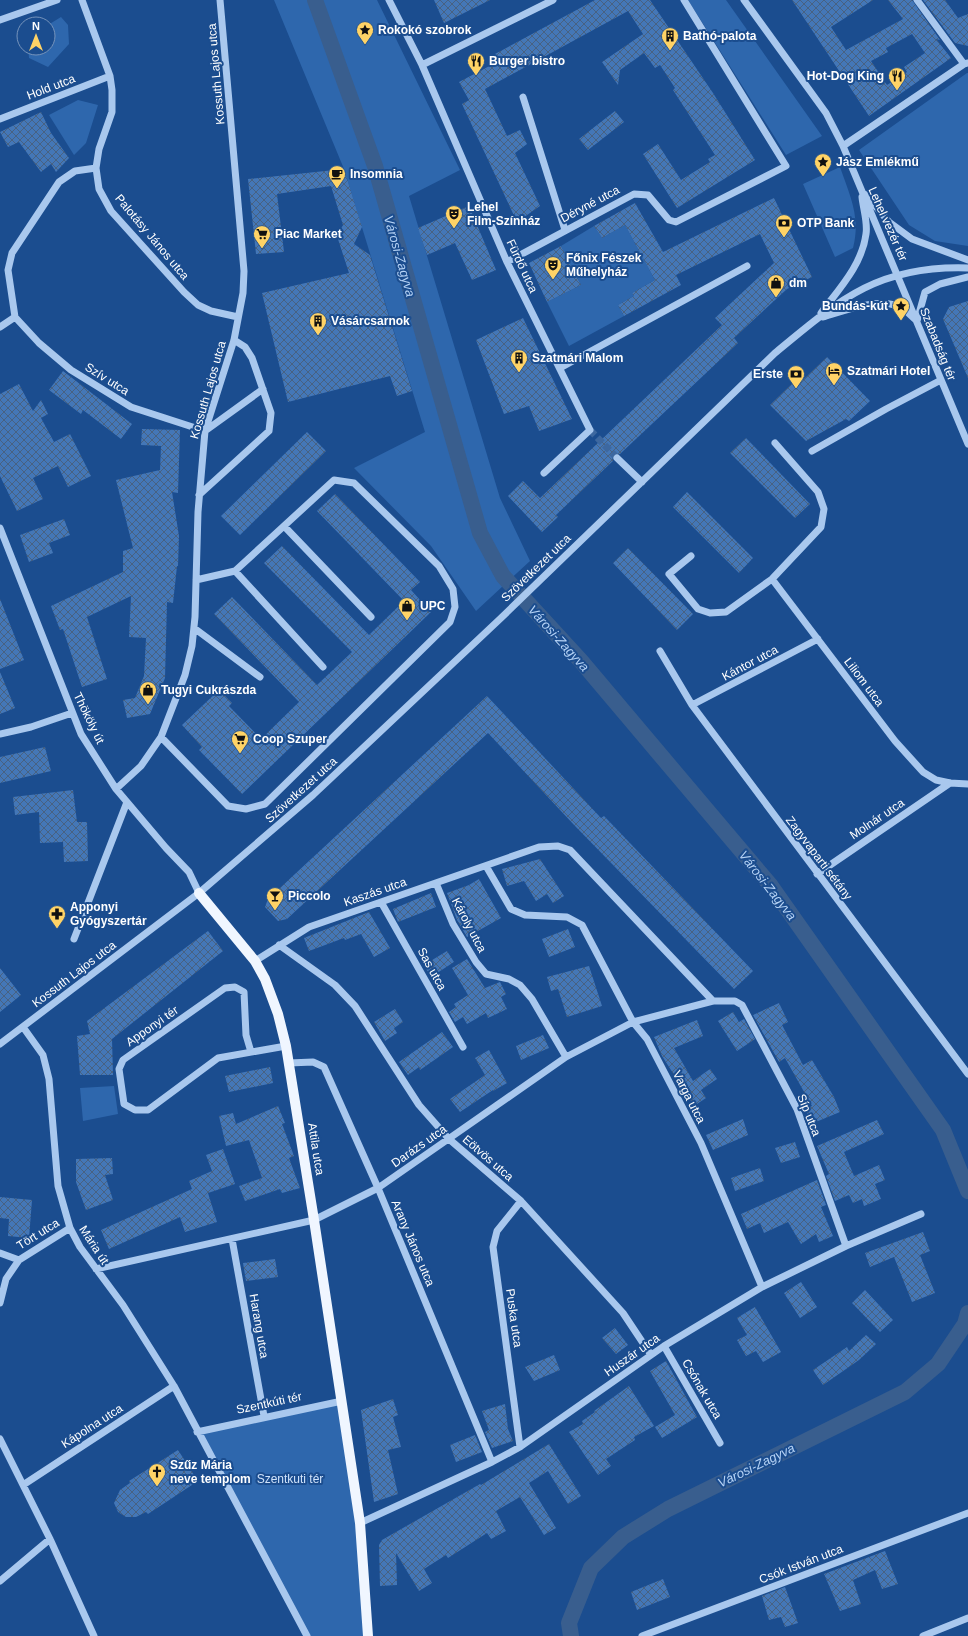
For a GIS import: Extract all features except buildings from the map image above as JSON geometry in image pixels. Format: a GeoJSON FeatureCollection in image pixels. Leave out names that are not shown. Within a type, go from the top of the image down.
{"type":"FeatureCollection","features":[{"type":"Feature","properties":{"kind":"main road","name":"Attila utca"},"geometry":{"type":"LineString","coordinates":[[199,893],[222,918],[255,961],[265,980],[278,1014],[289,1063],[342,1401]]}},
{"type":"Feature","properties":{"kind":"main road"},"geometry":{"type":"LineString","coordinates":[[342,1401],[360,1523],[368,1636]]}},
{"type":"Feature","properties":{"kind":"street"},"geometry":{"type":"LineString","coordinates":[[0,20],[57,0]]}},
{"type":"Feature","properties":{"kind":"street","name":"Palotásy János utca"},"geometry":{"type":"LineString","coordinates":[[82,0],[110,76],[112,90],[112,112],[99,149],[96,168],[99,189],[111,211],[184,292],[198,305],[211,311],[238,317]]}},
{"type":"Feature","properties":{"kind":"street","name":"Kossuth Lajos utca"},"geometry":{"type":"LineString","coordinates":[[116,789],[141,766],[161,737],[185,674],[192,646],[199,495],[205,431],[234,340],[244,274],[220,0]]}},
{"type":"Feature","properties":{"kind":"street","name":"Fürdő utca"},"geometry":{"type":"LineString","coordinates":[[389,0],[422,65],[507,262],[590,430],[544,473]]}},
{"type":"Feature","properties":{"kind":"street"},"geometry":{"type":"LineString","coordinates":[[422,65],[553,0]]}},
{"type":"Feature","properties":{"kind":"street","name":"Déryné utca"},"geometry":{"type":"LineString","coordinates":[[507,262],[616,202],[634,194],[648,195],[669,220],[676,222],[786,166],[684,0]]}},
{"type":"Feature","properties":{"kind":"street","name":"Lehel vezér tér"},"geometry":{"type":"LineString","coordinates":[[744,0],[826,113],[843,146],[898,275]]}},
{"type":"Feature","properties":{"kind":"street"},"geometry":{"type":"LineString","coordinates":[[843,146],[966,63],[917,0]]}},
{"type":"Feature","properties":{"kind":"street","name":"Hold utca"},"geometry":{"type":"LineString","coordinates":[[0,119],[110,76]]}},
{"type":"Feature","properties":{"kind":"street"},"geometry":{"type":"LineString","coordinates":[[523,97],[565,230]]}},
{"type":"Feature","properties":{"kind":"street"},"geometry":{"type":"LineString","coordinates":[[0,326],[15,317],[8,270],[12,253],[59,182],[75,171],[96,168]]}},
{"type":"Feature","properties":{"kind":"street"},"geometry":{"type":"LineString","coordinates":[[861,189],[889,222],[912,239],[968,260]]}},
{"type":"Feature","properties":{"kind":"street"},"geometry":{"type":"LineString","coordinates":[[817,318],[845,281],[860,257],[866,233],[861,189]]}},
{"type":"Feature","properties":{"kind":"street"},"geometry":{"type":"LineString","coordinates":[[560,368],[747,266]]}},
{"type":"Feature","properties":{"kind":"street","name":"Szövetkezet utca"},"geometry":{"type":"LineString","coordinates":[[199,893],[313,795],[501,618],[775,353],[817,318],[866,286],[898,275],[939,267],[968,268]]}},
{"type":"Feature","properties":{"kind":"street","name":"Szabadság tér"},"geometry":{"type":"LineString","coordinates":[[898,275],[968,444]]}},
{"type":"Feature","properties":{"kind":"street"},"geometry":{"type":"LineString","coordinates":[[817,318],[859,306],[884,304],[901,307],[917,322],[925,292],[940,284],[968,277]]}},
{"type":"Feature","properties":{"kind":"street","name":"Szív utca"},"geometry":{"type":"LineString","coordinates":[[15,317],[39,343],[71,370],[131,407],[205,431]]}},
{"type":"Feature","properties":{"kind":"street"},"geometry":{"type":"LineString","coordinates":[[199,495],[269,431],[271,413],[252,358],[245,347],[234,340]]}},
{"type":"Feature","properties":{"kind":"street"},"geometry":{"type":"LineString","coordinates":[[812,451],[882,411],[941,380]]}},
{"type":"Feature","properties":{"kind":"street"},"geometry":{"type":"LineString","coordinates":[[205,431],[263,389]]}},
{"type":"Feature","properties":{"kind":"street"},"geometry":{"type":"LineString","coordinates":[[960,425],[968,422]]}},
{"type":"Feature","properties":{"kind":"street"},"geometry":{"type":"LineString","coordinates":[[691,556],[668,574],[698,608],[710,613],[726,612],[772,579],[821,528],[824,509],[818,492],[775,443]]}},
{"type":"Feature","properties":{"kind":"street"},"geometry":{"type":"LineString","coordinates":[[617,458],[642,482]]}},
{"type":"Feature","properties":{"kind":"street","name":"Szövetkezet utca"},"geometry":{"type":"LineString","coordinates":[[161,737],[228,806],[246,809],[265,804],[450,622],[455,607],[453,589],[439,566],[354,484],[334,480],[235,572]]}},
{"type":"Feature","properties":{"kind":"street"},"geometry":{"type":"LineString","coordinates":[[284,526],[371,617]]}},
{"type":"Feature","properties":{"kind":"street","name":"Thököly út"},"geometry":{"type":"LineString","coordinates":[[0,528],[81,734],[116,789],[188,872],[199,893]]}},
{"type":"Feature","properties":{"kind":"street"},"geometry":{"type":"LineString","coordinates":[[196,580],[235,572],[323,667]]}},
{"type":"Feature","properties":{"kind":"street","name":"Liliom utca"},"geometry":{"type":"LineString","coordinates":[[772,579],[895,742],[923,772],[936,780],[950,783],[968,784]]}},
{"type":"Feature","properties":{"kind":"street"},"geometry":{"type":"LineString","coordinates":[[194,628],[260,677]]}},
{"type":"Feature","properties":{"kind":"street","name":"Kántor utca"},"geometry":{"type":"LineString","coordinates":[[692,705],[818,639]]}},
{"type":"Feature","properties":{"kind":"street","name":"Zagyvaparti sétány"},"geometry":{"type":"LineString","coordinates":[[660,651],[692,705],[968,1074]]}},
{"type":"Feature","properties":{"kind":"street"},"geometry":{"type":"LineString","coordinates":[[0,734],[32,727],[72,713]]}},
{"type":"Feature","properties":{"kind":"street","name":"Molnár utca"},"geometry":{"type":"LineString","coordinates":[[817,874],[950,783]]}},
{"type":"Feature","properties":{"kind":"street"},"geometry":{"type":"LineString","coordinates":[[74,939],[127,802]]}},
{"type":"Feature","properties":{"kind":"street","name":"Kaszás utca"},"geometry":{"type":"LineString","coordinates":[[255,961],[309,927],[539,847],[558,846],[570,850],[713,1001]]}},
{"type":"Feature","properties":{"kind":"street","name":"Varga utca"},"geometry":{"type":"LineString","coordinates":[[486,866],[511,908],[525,915],[566,917],[582,925],[633,1022],[647,1038],[701,1143],[762,1287]]}},
{"type":"Feature","properties":{"kind":"street","name":"Károly utca"},"geometry":{"type":"LineString","coordinates":[[436,883],[453,924],[476,962],[486,974],[509,979],[520,985],[532,999],[566,1057]]}},
{"type":"Feature","properties":{"kind":"street","name":"Kossuth Lajos utca"},"geometry":{"type":"LineString","coordinates":[[0,1044],[199,893]]}},
{"type":"Feature","properties":{"kind":"street","name":"Sas utca"},"geometry":{"type":"LineString","coordinates":[[382,902],[463,1047]]}},
{"type":"Feature","properties":{"kind":"street","name":"Eötvös utca"},"geometry":{"type":"LineString","coordinates":[[279,945],[335,985],[355,1006],[419,1106],[449,1139],[521,1201],[624,1313],[651,1355]]}},
{"type":"Feature","properties":{"kind":"street","name":"Apponyi tér"},"geometry":{"type":"LineString","coordinates":[[250,1052],[246,1035],[244,992],[235,987],[225,988],[123,1060],[119,1069],[124,1104],[135,1110],[148,1110],[218,1058],[286,1046]]}},
{"type":"Feature","properties":{"kind":"street","name":"Darázs utca"},"geometry":{"type":"LineString","coordinates":[[96,1269],[314,1220],[378,1188],[566,1057],[633,1022],[713,1001],[735,1001]]}},
{"type":"Feature","properties":{"kind":"street","name":"Síp utca"},"geometry":{"type":"LineString","coordinates":[[735,1001],[742,1005],[797,1110],[846,1246]]}},
{"type":"Feature","properties":{"kind":"street","name":"Mária út"},"geometry":{"type":"LineString","coordinates":[[23,1027],[42,1055],[49,1079],[58,1186],[70,1228],[80,1247],[123,1305],[174,1386],[197,1432]]}},
{"type":"Feature","properties":{"kind":"street","name":"Arany János utca"},"geometry":{"type":"LineString","coordinates":[[289,1063],[313,1062],[324,1067],[378,1188],[492,1462]]}},
{"type":"Feature","properties":{"kind":"street","name":"Puska utca"},"geometry":{"type":"LineString","coordinates":[[520,1446],[493,1247],[497,1231],[521,1201]]}},
{"type":"Feature","properties":{"kind":"street","name":"Huszár utca"},"geometry":{"type":"LineString","coordinates":[[360,1523],[492,1462],[520,1446],[664,1346],[762,1287],[846,1246],[921,1214]]}},
{"type":"Feature","properties":{"kind":"street","name":"Tört utca"},"geometry":{"type":"LineString","coordinates":[[0,1303],[6,1280],[19,1260],[70,1228]]}},
{"type":"Feature","properties":{"kind":"street","name":"Harang utca"},"geometry":{"type":"LineString","coordinates":[[232,1239],[264,1416]]}},
{"type":"Feature","properties":{"kind":"street"},"geometry":{"type":"LineString","coordinates":[[0,1253],[19,1260]]}},
{"type":"Feature","properties":{"kind":"street","name":"Csónak utca"},"geometry":{"type":"LineString","coordinates":[[664,1346],[720,1443]]}},
{"type":"Feature","properties":{"kind":"street","name":"Kápolna utca"},"geometry":{"type":"LineString","coordinates":[[23,1485],[174,1386]]}},
{"type":"Feature","properties":{"kind":"street","name":"Szentkúti tér"},"geometry":{"type":"LineString","coordinates":[[197,1432],[264,1416],[342,1401]]}},
{"type":"Feature","properties":{"kind":"street"},"geometry":{"type":"LineString","coordinates":[[197,1432],[307,1636]]}},
{"type":"Feature","properties":{"kind":"street"},"geometry":{"type":"LineString","coordinates":[[0,1439],[50,1539],[94,1636]]}},
{"type":"Feature","properties":{"kind":"street","name":"Csók István utca"},"geometry":{"type":"LineString","coordinates":[[642,1636],[968,1513]]}},
{"type":"Feature","properties":{"kind":"street"},"geometry":{"type":"LineString","coordinates":[[0,1581],[50,1539]]}},
{"type":"Feature","properties":{"kind":"street"},"geometry":{"type":"LineString","coordinates":[[922,1636],[968,1618]]}},
{"type":"Feature","properties":{"kind":"green space"},"geometry":{"type":"Polygon","coordinates":[[[274,0],[377,0],[460,170],[409,196],[500,498],[530,561],[476,611],[431,546],[354,468],[425,432],[344,169],[274,0]]]}},
{"type":"Feature","properties":{"kind":"green space"},"geometry":{"type":"Polygon","coordinates":[[[688,0],[726,0],[822,136],[786,155],[688,0]]]}},
{"type":"Feature","properties":{"kind":"green space"},"geometry":{"type":"Polygon","coordinates":[[[61,17],[68,25],[69,44],[48,67],[29,58],[29,56],[56,56],[56,20],[61,17]]]}},
{"type":"Feature","properties":{"kind":"green space"},"geometry":{"type":"Polygon","coordinates":[[[967,73],[968,246],[935,241],[909,225],[859,150],[967,73]]]}},
{"type":"Feature","properties":{"kind":"green space"},"geometry":{"type":"Polygon","coordinates":[[[78,100],[98,105],[86,143],[74,155],[49,115],[78,100]]]}},
{"type":"Feature","properties":{"kind":"green space"},"geometry":{"type":"Polygon","coordinates":[[[840,167],[851,197],[856,226],[853,248],[835,257],[803,184],[840,167]]]}},
{"type":"Feature","properties":{"kind":"green space"},"geometry":{"type":"Polygon","coordinates":[[[625,225],[655,280],[632,293],[634,296],[618,305],[624,316],[569,346],[547,302],[581,285],[561,246],[594,226],[602,238],[625,225]]]}},
{"type":"Feature","properties":{"kind":"green space"},"geometry":{"type":"Polygon","coordinates":[[[114,1086],[118,1114],[83,1121],[80,1088],[114,1086]]]}},
{"type":"Feature","properties":{"kind":"green space","name":"Szentkuti tér"},"geometry":{"type":"Polygon","coordinates":[[[342,1401],[368,1636],[307,1636],[197,1432],[342,1401]]]}},
{"type":"Feature","properties":{"kind":"waterway","name":"Városi-Zagyva"},"geometry":{"type":"LineString","coordinates":[[315,0],[375,166],[480,533],[503,576],[581,661],[771,886],[943,1130],[968,1191]]}},
{"type":"Feature","properties":{"kind":"waterway","name":"Városi-Zagyva"},"geometry":{"type":"LineString","coordinates":[[571,1636],[569,1623],[591,1568],[623,1537],[668,1509],[905,1392],[938,1364],[965,1324],[968,1313]]}},
{"type":"Feature","properties":{"kind":"tunnel"},"geometry":{"type":"LineString","coordinates":[[590,430],[617,458]]}},
{"type":"Feature","properties":{"kind":"place","name":"Rokokó szobrok"},"geometry":{"type":"Point","coordinates":[365,45]}},
{"type":"Feature","properties":{"kind":"place","name":"Bathó-palota"},"geometry":{"type":"Point","coordinates":[670,51]}},
{"type":"Feature","properties":{"kind":"place","name":"Burger bistro"},"geometry":{"type":"Point","coordinates":[476,76]}},
{"type":"Feature","properties":{"kind":"place","name":"Hot-Dog King"},"geometry":{"type":"Point","coordinates":[897,91]}},
{"type":"Feature","properties":{"kind":"place","name":"Jász Emlékmű"},"geometry":{"type":"Point","coordinates":[823,177]}},
{"type":"Feature","properties":{"kind":"place","name":"Insomnia"},"geometry":{"type":"Point","coordinates":[337,189]}},
{"type":"Feature","properties":{"kind":"place","name":"Lehel Film-Színház"},"geometry":{"type":"Point","coordinates":[454,229]}},
{"type":"Feature","properties":{"kind":"place","name":"OTP Bank"},"geometry":{"type":"Point","coordinates":[784,238]}},
{"type":"Feature","properties":{"kind":"place","name":"Piac Market"},"geometry":{"type":"Point","coordinates":[262,249]}},
{"type":"Feature","properties":{"kind":"place","name":"Főnix Fészek Műhelyház"},"geometry":{"type":"Point","coordinates":[553,280]}},
{"type":"Feature","properties":{"kind":"place","name":"dm"},"geometry":{"type":"Point","coordinates":[776,298]}},
{"type":"Feature","properties":{"kind":"place","name":"Bundás-kút"},"geometry":{"type":"Point","coordinates":[901,321]}},
{"type":"Feature","properties":{"kind":"place","name":"Vásárcsarnok"},"geometry":{"type":"Point","coordinates":[318,336]}},
{"type":"Feature","properties":{"kind":"place","name":"Szatmári Malom"},"geometry":{"type":"Point","coordinates":[519,373]}},
{"type":"Feature","properties":{"kind":"place","name":"Szatmári Hotel"},"geometry":{"type":"Point","coordinates":[834,386]}},
{"type":"Feature","properties":{"kind":"place","name":"Erste"},"geometry":{"type":"Point","coordinates":[796,389]}},
{"type":"Feature","properties":{"kind":"place","name":"UPC"},"geometry":{"type":"Point","coordinates":[407,621]}},
{"type":"Feature","properties":{"kind":"place","name":"Tugyi Cukrászda"},"geometry":{"type":"Point","coordinates":[148,705]}},
{"type":"Feature","properties":{"kind":"place","name":"Coop Szuper"},"geometry":{"type":"Point","coordinates":[240,754]}},
{"type":"Feature","properties":{"kind":"place","name":"Piccolo"},"geometry":{"type":"Point","coordinates":[275,911]}},
{"type":"Feature","properties":{"kind":"place","name":"Apponyi Gyógyszertár"},"geometry":{"type":"Point","coordinates":[57,929]}},
{"type":"Feature","properties":{"kind":"place","name":"Szűz Mária neve templom"},"geometry":{"type":"Point","coordinates":[157,1487]}}]}
